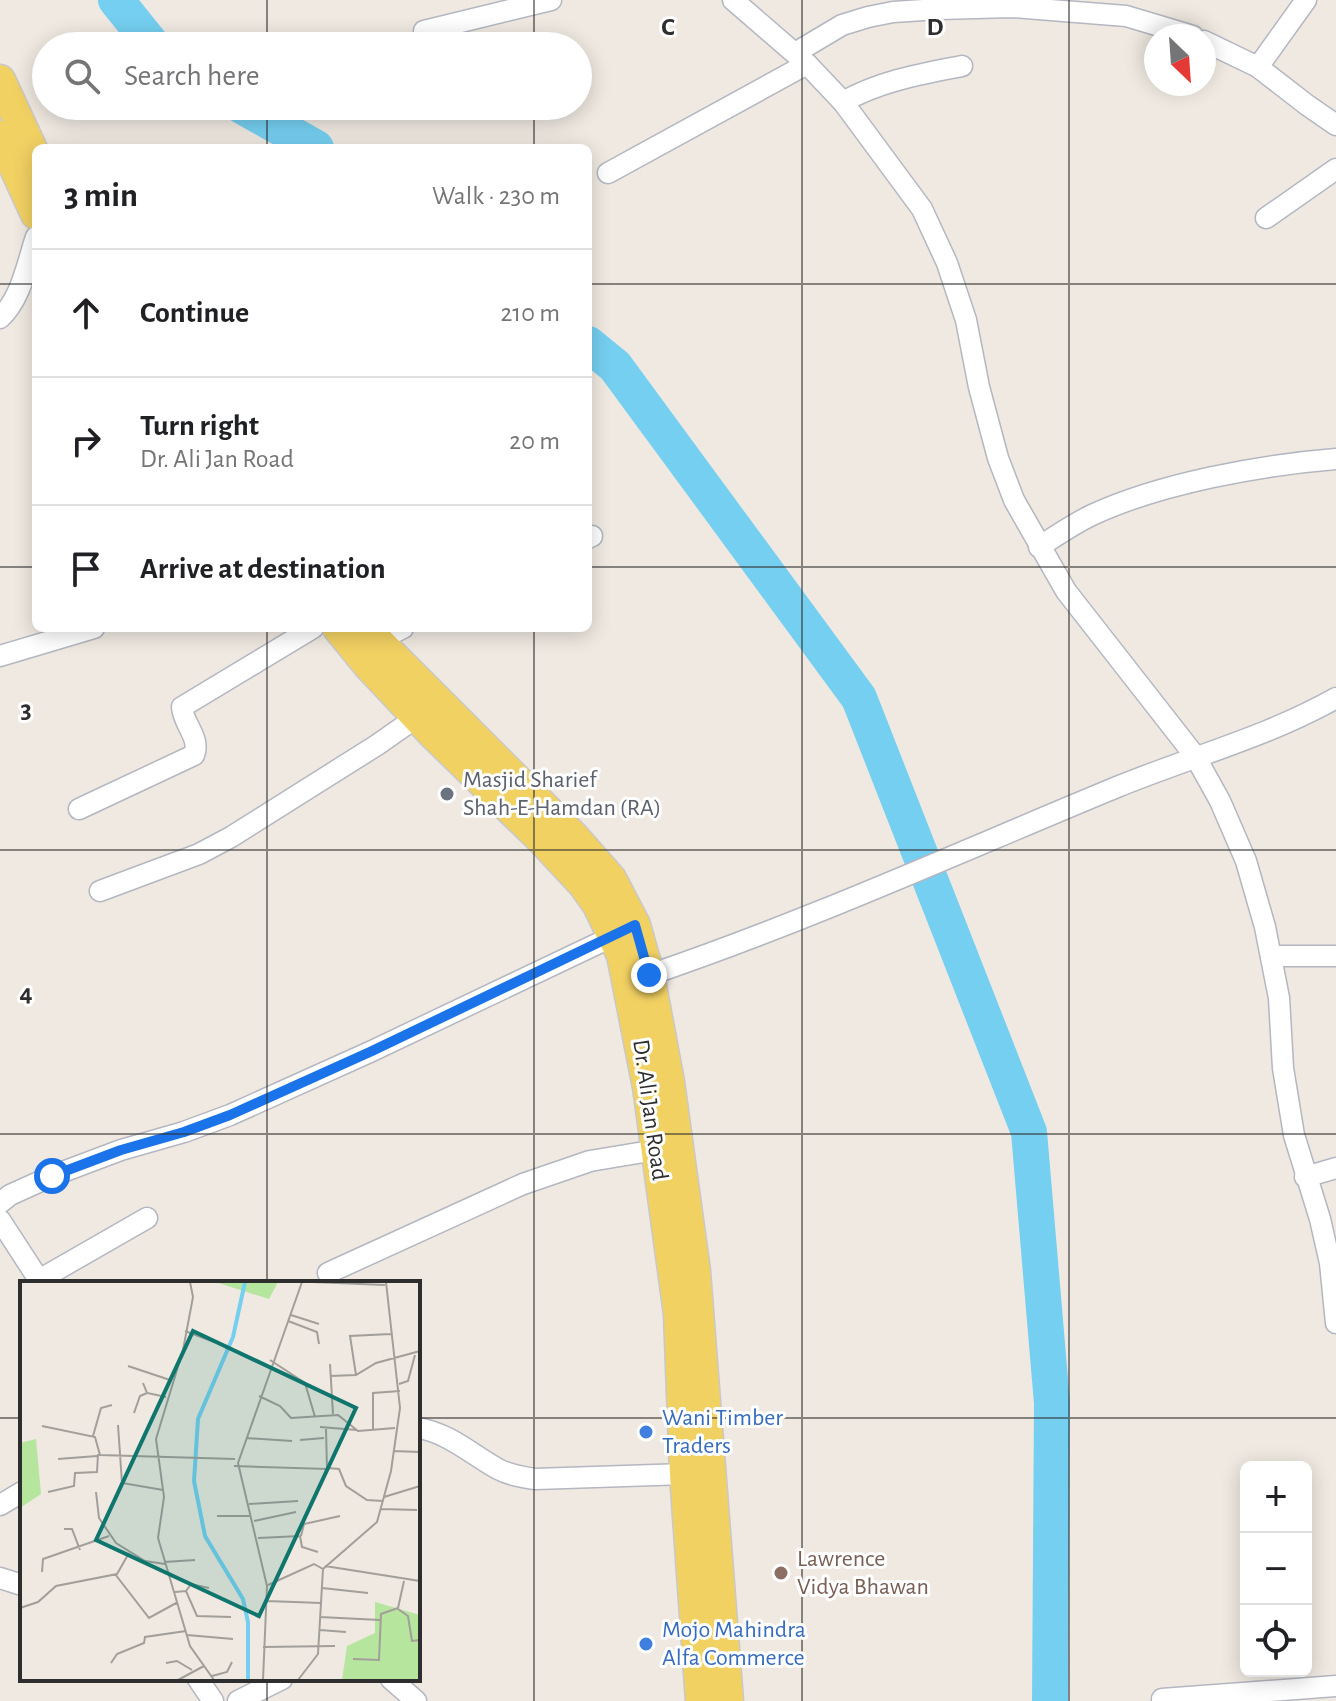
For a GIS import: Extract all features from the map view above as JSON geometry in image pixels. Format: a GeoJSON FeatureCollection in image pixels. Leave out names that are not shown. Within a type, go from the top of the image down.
{"type":"FeatureCollection","features":[{"type":"Feature","properties":{"kind":"main road"},"geometry":{"type":"LineString","coordinates":[[0,80],[32,149]]}},
{"type":"Feature","properties":{"kind":"main road"},"geometry":{"type":"LineString","coordinates":[[0,136],[32,205]]}},
{"type":"Feature","properties":{"kind":"main road","name":"Dr. Ali Jan Road"},"geometry":{"type":"LineString","coordinates":[[342,632],[417,717],[583,884],[598,905],[624,931],[649,975],[669,1082],[695,1271],[728,1701]]}},
{"type":"Feature","properties":{"kind":"main road","name":"Dr. Ali Jan Road"},"geometry":{"type":"LineString","coordinates":[[382,632],[611,879],[624,931],[622,955],[629,980],[656,1150],[679,1314],[685,1474],[701,1701]]}},
{"type":"Feature","properties":{"kind":"street"},"geometry":{"type":"LineString","coordinates":[[424,31],[551,0]]}},
{"type":"Feature","properties":{"kind":"street"},"geometry":{"type":"LineString","coordinates":[[733,0],[801,59],[843,102],[922,209],[947,263],[966,320],[979,387],[998,458],[1014,500],[1066,591],[1195,756],[1220,801],[1246,861],[1271,956],[1279,998],[1283,1068],[1291,1122],[1330,1263],[1336,1323]]}},
{"type":"Feature","properties":{"kind":"street"},"geometry":{"type":"LineString","coordinates":[[1258,67],[1306,0]]}},
{"type":"Feature","properties":{"kind":"street"},"geometry":{"type":"LineString","coordinates":[[608,173],[801,59],[842,25],[893,12],[1073,6],[1153,24]]}},
{"type":"Feature","properties":{"kind":"street"},"geometry":{"type":"LineString","coordinates":[[1216,47],[1258,67],[1336,125]]}},
{"type":"Feature","properties":{"kind":"street"},"geometry":{"type":"LineString","coordinates":[[843,102],[885,83],[962,66]]}},
{"type":"Feature","properties":{"kind":"street"},"geometry":{"type":"LineString","coordinates":[[1266,218],[1336,169]]}},
{"type":"Feature","properties":{"kind":"street"},"geometry":{"type":"LineString","coordinates":[[0,318],[7,312],[22,281],[32,250]]}},
{"type":"Feature","properties":{"kind":"street"},"geometry":{"type":"LineString","coordinates":[[1039,547],[1093,515],[1124,503],[1222,475],[1336,459]]}},
{"type":"Feature","properties":{"kind":"street"},"geometry":{"type":"LineString","coordinates":[[0,656],[81,632]]}},
{"type":"Feature","properties":{"kind":"street"},"geometry":{"type":"LineString","coordinates":[[79,809],[194,755],[196,743],[182,707],[306,632]]}},
{"type":"Feature","properties":{"kind":"street"},"geometry":{"type":"LineString","coordinates":[[649,975],[697,959],[884,884],[1195,756],[1276,728],[1336,698]]}},
{"type":"Feature","properties":{"kind":"street"},"geometry":{"type":"LineString","coordinates":[[100,891],[186,860],[221,843],[417,717]]}},
{"type":"Feature","properties":{"kind":"street"},"geometry":{"type":"LineString","coordinates":[[0,1203],[10,1195],[52,1176],[230,1115],[624,931]]}},
{"type":"Feature","properties":{"kind":"street"},"geometry":{"type":"LineString","coordinates":[[1271,956],[1336,956]]}},
{"type":"Feature","properties":{"kind":"street"},"geometry":{"type":"LineString","coordinates":[[328,1273],[414,1231],[535,1179],[590,1161],[656,1150]]}},
{"type":"Feature","properties":{"kind":"street"},"geometry":{"type":"LineString","coordinates":[[1305,1177],[1336,1168]]}},
{"type":"Feature","properties":{"kind":"street"},"geometry":{"type":"LineString","coordinates":[[42,1281],[147,1218]]}},
{"type":"Feature","properties":{"kind":"street"},"geometry":{"type":"LineString","coordinates":[[0,1220],[39,1281]]}},
{"type":"Feature","properties":{"kind":"street"},"geometry":{"type":"LineString","coordinates":[[420,1429],[445,1436],[500,1470],[517,1476],[535,1479],[685,1474]]}},
{"type":"Feature","properties":{"kind":"street"},"geometry":{"type":"LineString","coordinates":[[0,1505],[20,1493]]}},
{"type":"Feature","properties":{"kind":"street"},"geometry":{"type":"LineString","coordinates":[[0,1578],[20,1584]]}},
{"type":"Feature","properties":{"kind":"street"},"geometry":{"type":"LineString","coordinates":[[199,1681],[213,1701]]}},
{"type":"Feature","properties":{"kind":"street"},"geometry":{"type":"LineString","coordinates":[[238,1701],[278,1681]]}},
{"type":"Feature","properties":{"kind":"street"},"geometry":{"type":"LineString","coordinates":[[393,1681],[416,1701]]}},
{"type":"Feature","properties":{"kind":"street"},"geometry":{"type":"LineString","coordinates":[[1162,1699],[1336,1686]]}},
{"type":"Feature","properties":{"kind":"waterway"},"geometry":{"type":"LineString","coordinates":[[116,0],[142,32]]}},
{"type":"Feature","properties":{"kind":"waterway"},"geometry":{"type":"LineString","coordinates":[[267,120],[309,144]]}},
{"type":"Feature","properties":{"kind":"waterway"},"geometry":{"type":"LineString","coordinates":[[592,347],[615,366],[859,698],[1029,1132],[1052,1403],[1050,1701]]}},
{"type":"Feature","properties":{"kind":"place","name":"Masjid Sharief Shah-E-Hamdan (RA)"},"geometry":{"type":"Point","coordinates":[447,794]}},
{"type":"Feature","properties":{"kind":"place","name":"Wani Timber Traders"},"geometry":{"type":"Point","coordinates":[646,1432]}},
{"type":"Feature","properties":{"kind":"place","name":"Lawrence Vidya Bhawan"},"geometry":{"type":"Point","coordinates":[781,1573]}},
{"type":"Feature","properties":{"kind":"place","name":"Mojo Mahindra Alfa Commerce"},"geometry":{"type":"Point","coordinates":[646,1644]}},
{"type":"Feature","properties":{"kind":"route"},"geometry":{"type":"LineString","coordinates":[[52,1176],[230,1115],[635,925],[649,975]]}}]}
